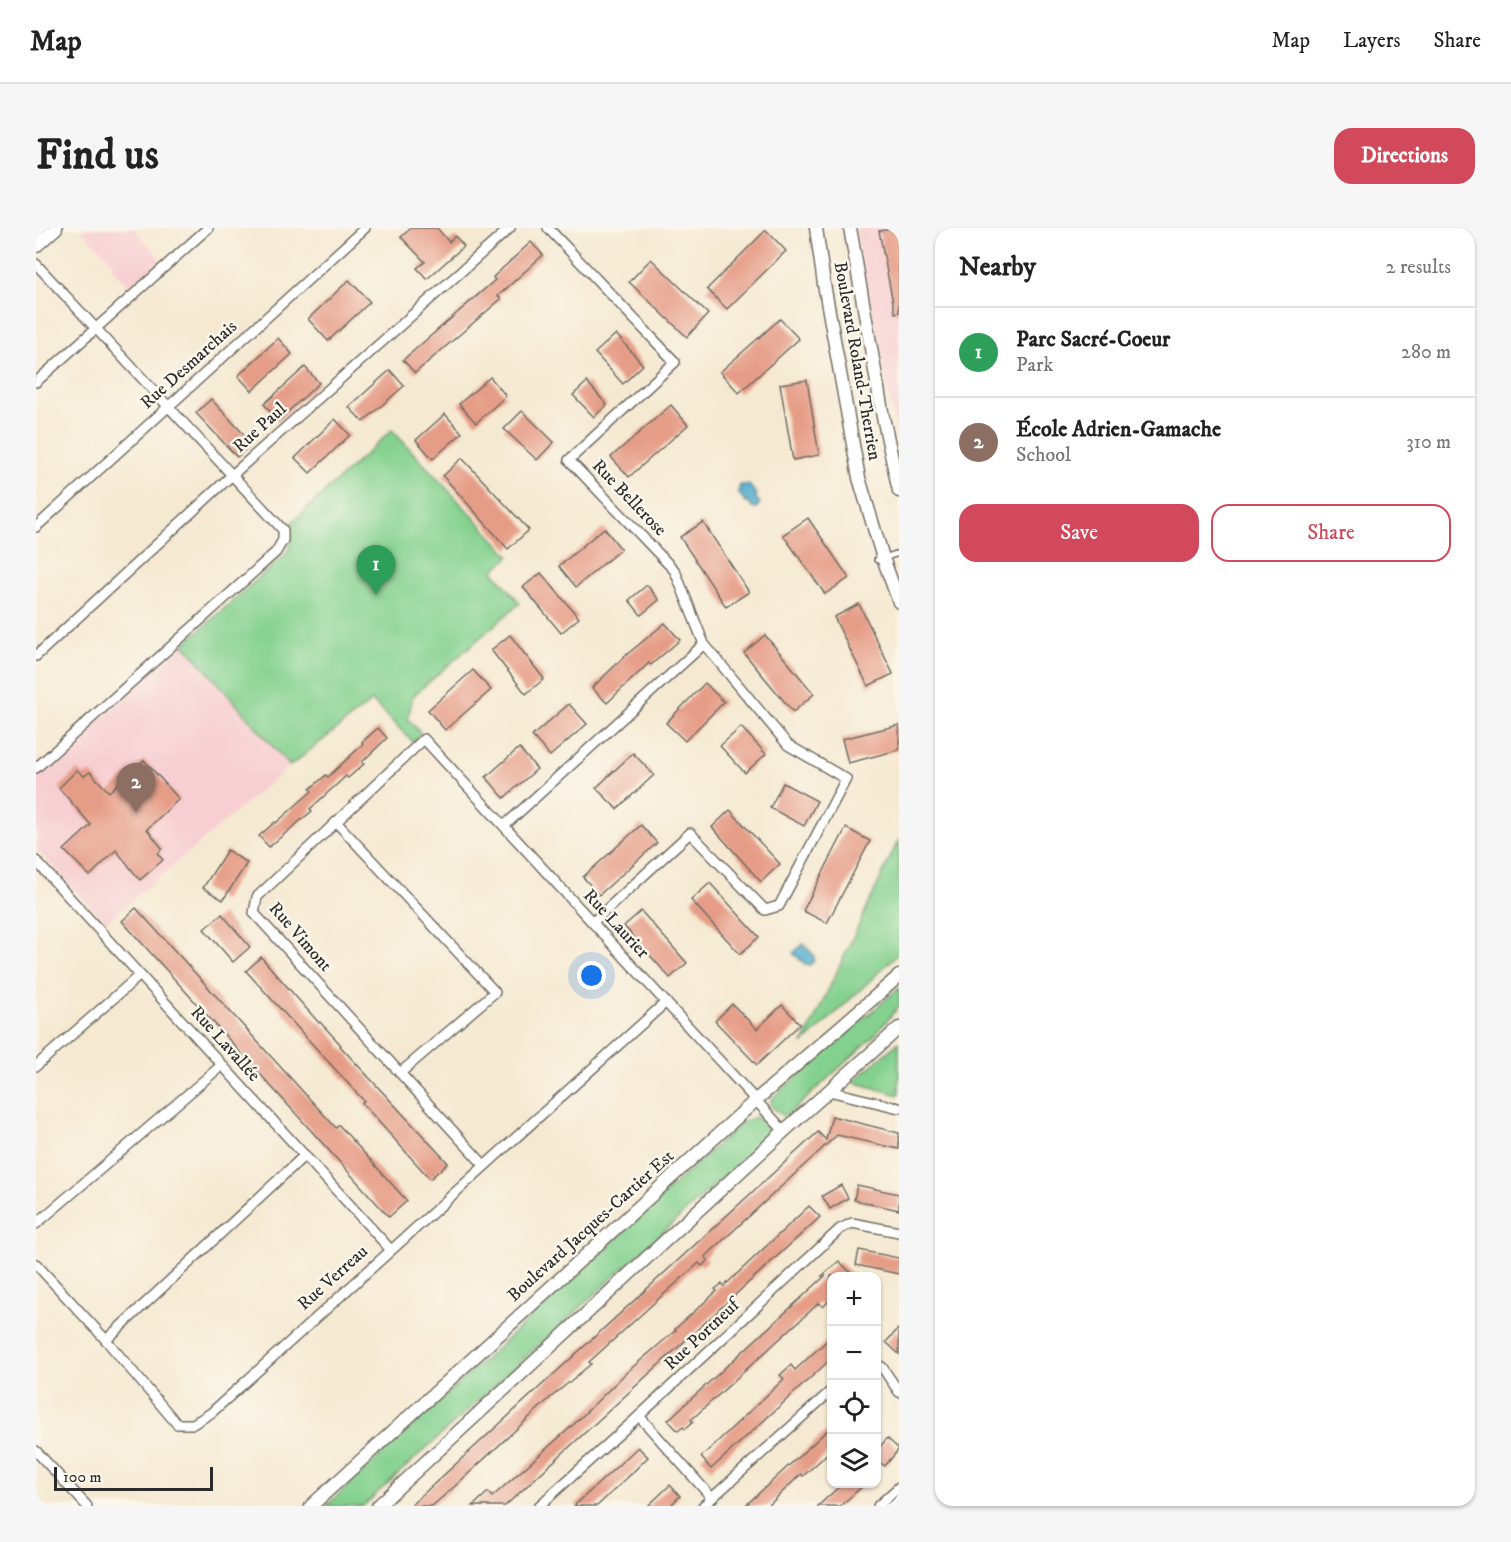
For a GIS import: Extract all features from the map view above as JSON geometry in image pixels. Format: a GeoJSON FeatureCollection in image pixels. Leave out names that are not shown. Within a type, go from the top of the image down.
{"type":"FeatureCollection","features":[{"type":"Feature","properties":{"kind":"main road"},"geometry":{"type":"LineString","coordinates":[[36,246],[56,228]]}},
{"type":"Feature","properties":{"kind":"main road","name":"Boulevard Roland-Therrien"},"geometry":{"type":"LineString","coordinates":[[816,228],[859,477],[880,559],[899,602]]}},
{"type":"Feature","properties":{"kind":"main road","name":"Boulevard Roland-Therrien"},"geometry":{"type":"LineString","coordinates":[[850,228],[883,417],[899,491]]}},
{"type":"Feature","properties":{"kind":"main road","name":"Boulevard Jacques-Cartier Est"},"geometry":{"type":"LineString","coordinates":[[311,1506],[756,1100],[899,976]]}},
{"type":"Feature","properties":{"kind":"main road"},"geometry":{"type":"LineString","coordinates":[[378,1506],[784,1131],[899,1028]]}},
{"type":"Feature","properties":{"kind":"street"},"geometry":{"type":"LineString","coordinates":[[36,382],[208,228]]}},
{"type":"Feature","properties":{"kind":"street","name":"Rue Desmarchais"},"geometry":{"type":"LineString","coordinates":[[36,527],[365,228]]}},
{"type":"Feature","properties":{"kind":"street","name":"Rue Paul"},"geometry":{"type":"LineString","coordinates":[[36,656],[231,476],[510,228]]}},
{"type":"Feature","properties":{"kind":"street","name":"Rue Bellerose"},"geometry":{"type":"LineString","coordinates":[[548,228],[675,362],[569,460],[675,571],[704,644],[788,746],[846,779],[779,906],[765,910],[690,833],[592,922]]}},
{"type":"Feature","properties":{"kind":"street"},"geometry":{"type":"LineString","coordinates":[[36,264],[283,530],[283,540],[276,552],[36,768]]}},
{"type":"Feature","properties":{"kind":"street"},"geometry":{"type":"LineString","coordinates":[[504,826],[704,644]]}},
{"type":"Feature","properties":{"kind":"street","name":"Rue Laurier"},"geometry":{"type":"LineString","coordinates":[[424,739],[784,1131]]}},
{"type":"Feature","properties":{"kind":"street","name":"Rue Vimont"},"geometry":{"type":"LineString","coordinates":[[424,739],[257,897],[254,913],[484,1165]]}},
{"type":"Feature","properties":{"kind":"street"},"geometry":{"type":"LineString","coordinates":[[336,822],[495,992],[400,1073]]}},
{"type":"Feature","properties":{"kind":"street","name":"Rue Lavallée"},"geometry":{"type":"LineString","coordinates":[[36,861],[390,1249]]}},
{"type":"Feature","properties":{"kind":"street"},"geometry":{"type":"LineString","coordinates":[[36,1066],[140,975]]}},
{"type":"Feature","properties":{"kind":"street","name":"Rue Verreau"},"geometry":{"type":"LineString","coordinates":[[36,1264],[177,1424],[193,1424],[211,1413],[666,1002]]}},
{"type":"Feature","properties":{"kind":"street"},"geometry":{"type":"LineString","coordinates":[[36,1224],[222,1065]]}},
{"type":"Feature","properties":{"kind":"street"},"geometry":{"type":"LineString","coordinates":[[828,1091],[899,1108]]}},
{"type":"Feature","properties":{"kind":"street"},"geometry":{"type":"LineString","coordinates":[[105,1340],[305,1155]]}},
{"type":"Feature","properties":{"kind":"street","name":"Rue Portneuf"},"geometry":{"type":"LineString","coordinates":[[539,1506],[840,1229],[852,1223],[899,1232]]}},
{"type":"Feature","properties":{"kind":"street"},"geometry":{"type":"LineString","coordinates":[[881,1367],[899,1392]]}},
{"type":"Feature","properties":{"kind":"street"},"geometry":{"type":"LineString","coordinates":[[703,1506],[827,1394]]}},
{"type":"Feature","properties":{"kind":"street"},"geometry":{"type":"LineString","coordinates":[[639,1416],[711,1498]]}},
{"type":"Feature","properties":{"kind":"street"},"geometry":{"type":"LineString","coordinates":[[36,1451],[87,1506]]}},
{"type":"Feature","properties":{"kind":"street"},"geometry":{"type":"LineString","coordinates":[[878,1506],[899,1487]]}},
{"type":"Feature","properties":{"kind":"lane"},"geometry":{"type":"LineString","coordinates":[[880,559],[899,553]]}},
{"type":"Feature","properties":{"kind":"shaded area"},"geometry":{"type":"Polygon","coordinates":[[[80,228],[133,228],[161,260],[131,288],[111,266],[113,263],[80,228]]]}},
{"type":"Feature","properties":{"kind":"shaded area"},"geometry":{"type":"Polygon","coordinates":[[[855,228],[899,228],[899,446],[855,228]]]}},
{"type":"Feature","properties":{"kind":"shaded area"},"geometry":{"type":"Polygon","coordinates":[[[184,644],[290,766],[105,923],[36,849],[36,776],[184,644]]]}},
{"type":"Feature","properties":{"kind":"green space"},"geometry":{"type":"Polygon","coordinates":[[[392,430],[510,556],[493,571],[520,603],[413,696],[408,719],[421,734],[413,742],[372,701],[290,766],[184,644],[287,553],[291,540],[287,527],[392,430]]]}},
{"type":"Feature","properties":{"kind":"green space"},"geometry":{"type":"Polygon","coordinates":[[[899,839],[899,953],[803,1044],[899,839]]]}},
{"type":"Feature","properties":{"kind":"green space"},"geometry":{"type":"Polygon","coordinates":[[[899,988],[899,1006],[874,1036],[789,1114],[783,1116],[771,1106],[771,1099],[899,988]]]}},
{"type":"Feature","properties":{"kind":"green space"},"geometry":{"type":"Polygon","coordinates":[[[899,1042],[899,1095],[853,1082],[899,1042]]]}},
{"type":"Feature","properties":{"kind":"green space"},"geometry":{"type":"Polygon","coordinates":[[[757,1117],[769,1130],[767,1137],[363,1506],[326,1506],[742,1122],[757,1117]]]}},
{"type":"Feature","properties":{"kind":"water"},"geometry":{"type":"Polygon","coordinates":[[[740,485],[749,485],[757,495],[755,497],[760,503],[757,508],[752,508],[748,502],[746,503],[738,492],[740,485]]]}},
{"type":"Feature","properties":{"kind":"water"},"geometry":{"type":"Polygon","coordinates":[[[803,944],[814,955],[814,961],[810,965],[806,965],[793,953],[803,944]]]}},
{"type":"Feature","properties":{"kind":"building"},"geometry":{"type":"Polygon","coordinates":[[[411,228],[437,228],[449,242],[455,236],[464,246],[427,279],[417,268],[425,262],[401,237],[411,228]]]}},
{"type":"Feature","properties":{"kind":"building"},"geometry":{"type":"Polygon","coordinates":[[[899,228],[899,312],[895,313],[879,231],[899,228]]]}},
{"type":"Feature","properties":{"kind":"building"},"geometry":{"type":"Polygon","coordinates":[[[766,230],[786,251],[727,309],[707,289],[766,230]]]}},
{"type":"Feature","properties":{"kind":"building"},"geometry":{"type":"Polygon","coordinates":[[[531,242],[543,255],[498,296],[501,299],[415,373],[403,360],[495,280],[493,277],[531,242]]]}},
{"type":"Feature","properties":{"kind":"building"},"geometry":{"type":"Polygon","coordinates":[[[651,259],[708,314],[687,337],[629,282],[651,259]]]}},
{"type":"Feature","properties":{"kind":"building"},"geometry":{"type":"Polygon","coordinates":[[[349,280],[370,302],[328,341],[308,319],[349,280]]]}},
{"type":"Feature","properties":{"kind":"building"},"geometry":{"type":"Polygon","coordinates":[[[780,319],[799,339],[739,393],[720,372],[780,319]]]}},
{"type":"Feature","properties":{"kind":"building"},"geometry":{"type":"Polygon","coordinates":[[[616,334],[643,365],[623,384],[595,353],[616,334]]]}},
{"type":"Feature","properties":{"kind":"building"},"geometry":{"type":"Polygon","coordinates":[[[278,338],[292,354],[252,391],[238,376],[278,338]]]}},
{"type":"Feature","properties":{"kind":"building"},"geometry":{"type":"Polygon","coordinates":[[[305,367],[319,383],[278,421],[264,404],[305,367]]]}},
{"type":"Feature","properties":{"kind":"building"},"geometry":{"type":"Polygon","coordinates":[[[390,370],[404,386],[363,422],[349,407],[390,370]]]}},
{"type":"Feature","properties":{"kind":"building"},"geometry":{"type":"Polygon","coordinates":[[[490,377],[506,396],[476,423],[459,404],[490,377]]]}},
{"type":"Feature","properties":{"kind":"building"},"geometry":{"type":"Polygon","coordinates":[[[807,380],[819,455],[793,460],[780,384],[807,380]]]}},
{"type":"Feature","properties":{"kind":"building"},"geometry":{"type":"Polygon","coordinates":[[[587,382],[607,405],[594,417],[573,395],[587,382]]]}},
{"type":"Feature","properties":{"kind":"building"},"geometry":{"type":"Polygon","coordinates":[[[211,399],[252,443],[237,457],[196,413],[211,399]]]}},
{"type":"Feature","properties":{"kind":"building"},"geometry":{"type":"Polygon","coordinates":[[[671,405],[688,425],[629,477],[611,457],[671,405]]]}},
{"type":"Feature","properties":{"kind":"building"},"geometry":{"type":"Polygon","coordinates":[[[522,411],[554,442],[537,460],[504,429],[522,411]]]}},
{"type":"Feature","properties":{"kind":"building"},"geometry":{"type":"Polygon","coordinates":[[[445,414],[462,433],[433,459],[416,440],[445,414]]]}},
{"type":"Feature","properties":{"kind":"building"},"geometry":{"type":"Polygon","coordinates":[[[335,419],[350,435],[310,473],[295,458],[335,419]]]}},
{"type":"Feature","properties":{"kind":"building"},"geometry":{"type":"Polygon","coordinates":[[[462,458],[529,530],[508,549],[443,476],[462,458]]]}},
{"type":"Feature","properties":{"kind":"building"},"geometry":{"type":"Polygon","coordinates":[[[808,518],[849,578],[825,594],[783,535],[808,518]]]}},
{"type":"Feature","properties":{"kind":"building"},"geometry":{"type":"Polygon","coordinates":[[[703,522],[749,592],[726,607],[680,537],[703,522]]]}},
{"type":"Feature","properties":{"kind":"building"},"geometry":{"type":"Polygon","coordinates":[[[604,528],[621,549],[576,587],[559,566],[604,528]]]}},
{"type":"Feature","properties":{"kind":"building"},"geometry":{"type":"Polygon","coordinates":[[[541,573],[579,618],[561,633],[523,587],[541,573]]]}},
{"type":"Feature","properties":{"kind":"building"},"geometry":{"type":"Polygon","coordinates":[[[647,585],[659,600],[641,615],[629,600],[647,585]]]}},
{"type":"Feature","properties":{"kind":"building"},"geometry":{"type":"Polygon","coordinates":[[[859,604],[893,674],[868,686],[834,617],[859,604]]]}},
{"type":"Feature","properties":{"kind":"building"},"geometry":{"type":"Polygon","coordinates":[[[665,623],[680,640],[651,665],[649,663],[607,703],[592,688],[625,656],[665,623]]]}},
{"type":"Feature","properties":{"kind":"building"},"geometry":{"type":"Polygon","coordinates":[[[510,635],[544,679],[526,694],[491,650],[510,635]]]}},
{"type":"Feature","properties":{"kind":"building"},"geometry":{"type":"Polygon","coordinates":[[[765,635],[814,694],[793,712],[744,653],[765,635]]]}},
{"type":"Feature","properties":{"kind":"building"},"geometry":{"type":"Polygon","coordinates":[[[473,670],[491,690],[445,730],[428,710],[473,670]]]}},
{"type":"Feature","properties":{"kind":"building"},"geometry":{"type":"Polygon","coordinates":[[[705,683],[724,702],[685,741],[666,723],[705,683]]]}},
{"type":"Feature","properties":{"kind":"building"},"geometry":{"type":"Polygon","coordinates":[[[569,704],[587,724],[550,756],[532,736],[569,704]]]}},
{"type":"Feature","properties":{"kind":"building"},"geometry":{"type":"Polygon","coordinates":[[[899,725],[899,750],[848,763],[842,739],[899,725]]]}},
{"type":"Feature","properties":{"kind":"building"},"geometry":{"type":"Polygon","coordinates":[[[741,727],[766,754],[745,773],[720,746],[741,727]]]}},
{"type":"Feature","properties":{"kind":"building"},"geometry":{"type":"Polygon","coordinates":[[[378,728],[387,738],[362,762],[364,764],[348,778],[346,776],[310,809],[312,811],[269,847],[259,836],[312,791],[310,789],[326,775],[328,777],[378,728]]]}},
{"type":"Feature","properties":{"kind":"building"},"geometry":{"type":"Polygon","coordinates":[[[519,748],[537,769],[504,798],[486,777],[519,748]]]}},
{"type":"Feature","properties":{"kind":"building"},"geometry":{"type":"Polygon","coordinates":[[[633,753],[654,775],[617,809],[596,788],[633,753]]]}},
{"type":"Feature","properties":{"kind":"building"},"geometry":{"type":"Polygon","coordinates":[[[144,760],[179,799],[147,829],[162,848],[158,854],[163,860],[140,880],[116,850],[90,876],[64,850],[91,825],[59,788],[77,770],[84,776],[90,772],[109,792],[144,760]]]}},
{"type":"Feature","properties":{"kind":"building"},"geometry":{"type":"Polygon","coordinates":[[[783,783],[817,801],[804,826],[770,808],[783,783]]]}},
{"type":"Feature","properties":{"kind":"building"},"geometry":{"type":"Polygon","coordinates":[[[730,810],[780,864],[761,882],[712,827],[730,810]]]}},
{"type":"Feature","properties":{"kind":"building"},"geometry":{"type":"Polygon","coordinates":[[[641,825],[657,843],[599,895],[583,877],[641,825]]]}},
{"type":"Feature","properties":{"kind":"building"},"geometry":{"type":"Polygon","coordinates":[[[846,828],[870,841],[827,923],[803,911],[846,828]]]}},
{"type":"Feature","properties":{"kind":"building"},"geometry":{"type":"Polygon","coordinates":[[[227,850],[247,863],[223,900],[203,888],[227,850]]]}},
{"type":"Feature","properties":{"kind":"building"},"geometry":{"type":"Polygon","coordinates":[[[710,883],[759,937],[740,954],[691,900],[710,883]]]}},
{"type":"Feature","properties":{"kind":"building"},"geometry":{"type":"Polygon","coordinates":[[[136,908],[336,1128],[339,1125],[407,1201],[389,1217],[122,921],[136,908]]]}},
{"type":"Feature","properties":{"kind":"building"},"geometry":{"type":"Polygon","coordinates":[[[641,911],[687,963],[670,978],[624,926],[641,911]]]}},
{"type":"Feature","properties":{"kind":"building"},"geometry":{"type":"Polygon","coordinates":[[[222,914],[250,947],[233,962],[204,929],[222,914]]]}},
{"type":"Feature","properties":{"kind":"building"},"geometry":{"type":"Polygon","coordinates":[[[261,957],[448,1163],[430,1179],[362,1103],[364,1101],[246,971],[261,957]]]}},
{"type":"Feature","properties":{"kind":"building"},"geometry":{"type":"Polygon","coordinates":[[[732,1004],[757,1029],[782,1005],[800,1024],[757,1065],[715,1021],[732,1004]]]}},
{"type":"Feature","properties":{"kind":"building"},"geometry":{"type":"Polygon","coordinates":[[[832,1116],[899,1133],[899,1149],[837,1135],[705,1257],[708,1260],[702,1266],[699,1263],[654,1303],[589,1362],[591,1364],[549,1399],[454,1487],[432,1506],[410,1506],[818,1132],[826,1140],[832,1116]]]}},
{"type":"Feature","properties":{"kind":"building"},"geometry":{"type":"Polygon","coordinates":[[[841,1185],[848,1198],[830,1209],[822,1196],[841,1185]]]}},
{"type":"Feature","properties":{"kind":"building"},"geometry":{"type":"Polygon","coordinates":[[[857,1185],[899,1194],[899,1210],[854,1200],[857,1185]]]}},
{"type":"Feature","properties":{"kind":"building"},"geometry":{"type":"Polygon","coordinates":[[[809,1206],[820,1217],[505,1506],[473,1506],[488,1492],[492,1497],[573,1425],[627,1372],[717,1291],[715,1289],[722,1284],[724,1286],[809,1206]]]}},
{"type":"Feature","properties":{"kind":"building"},"geometry":{"type":"Polygon","coordinates":[[[859,1250],[899,1258],[899,1274],[856,1265],[859,1250]]]}},
{"type":"Feature","properties":{"kind":"building"},"geometry":{"type":"Polygon","coordinates":[[[839,1261],[850,1272],[827,1272],[827,1303],[823,1307],[819,1303],[691,1420],[693,1422],[685,1429],[683,1427],[678,1431],[668,1420],[825,1276],[822,1276],[839,1261]]]}},
{"type":"Feature","properties":{"kind":"building"},"geometry":{"type":"Polygon","coordinates":[[[899,1328],[899,1354],[886,1342],[899,1328]]]}},
{"type":"Feature","properties":{"kind":"building"},"geometry":{"type":"Polygon","coordinates":[[[827,1341],[827,1363],[711,1469],[701,1457],[784,1379],[780,1375],[791,1365],[795,1370],[827,1341]]]}},
{"type":"Feature","properties":{"kind":"building"},"geometry":{"type":"Polygon","coordinates":[[[827,1431],[827,1454],[823,1458],[803,1476],[801,1474],[768,1506],[745,1506],[827,1431]]]}},
{"type":"Feature","properties":{"kind":"building"},"geometry":{"type":"Polygon","coordinates":[[[887,1438],[899,1449],[885,1466],[881,1463],[881,1446],[887,1438]]]}},
{"type":"Feature","properties":{"kind":"building"},"geometry":{"type":"Polygon","coordinates":[[[638,1447],[648,1457],[597,1506],[574,1506],[638,1447]]]}},
{"type":"Feature","properties":{"kind":"building"},"geometry":{"type":"Polygon","coordinates":[[[670,1485],[680,1496],[670,1506],[648,1506],[670,1485]]]}},
{"type":"Feature","properties":{"kind":"building"},"geometry":{"type":"Polygon","coordinates":[[[838,1488],[860,1488],[840,1506],[818,1506],[838,1488]]]}},
{"type":"Feature","properties":{"kind":"place","name":"Parc Sacré-Coeur"},"geometry":{"type":"Point","coordinates":[376,595]}},
{"type":"Feature","properties":{"kind":"place","name":"École Adrien-Gamache"},"geometry":{"type":"Point","coordinates":[136,813]}}]}
